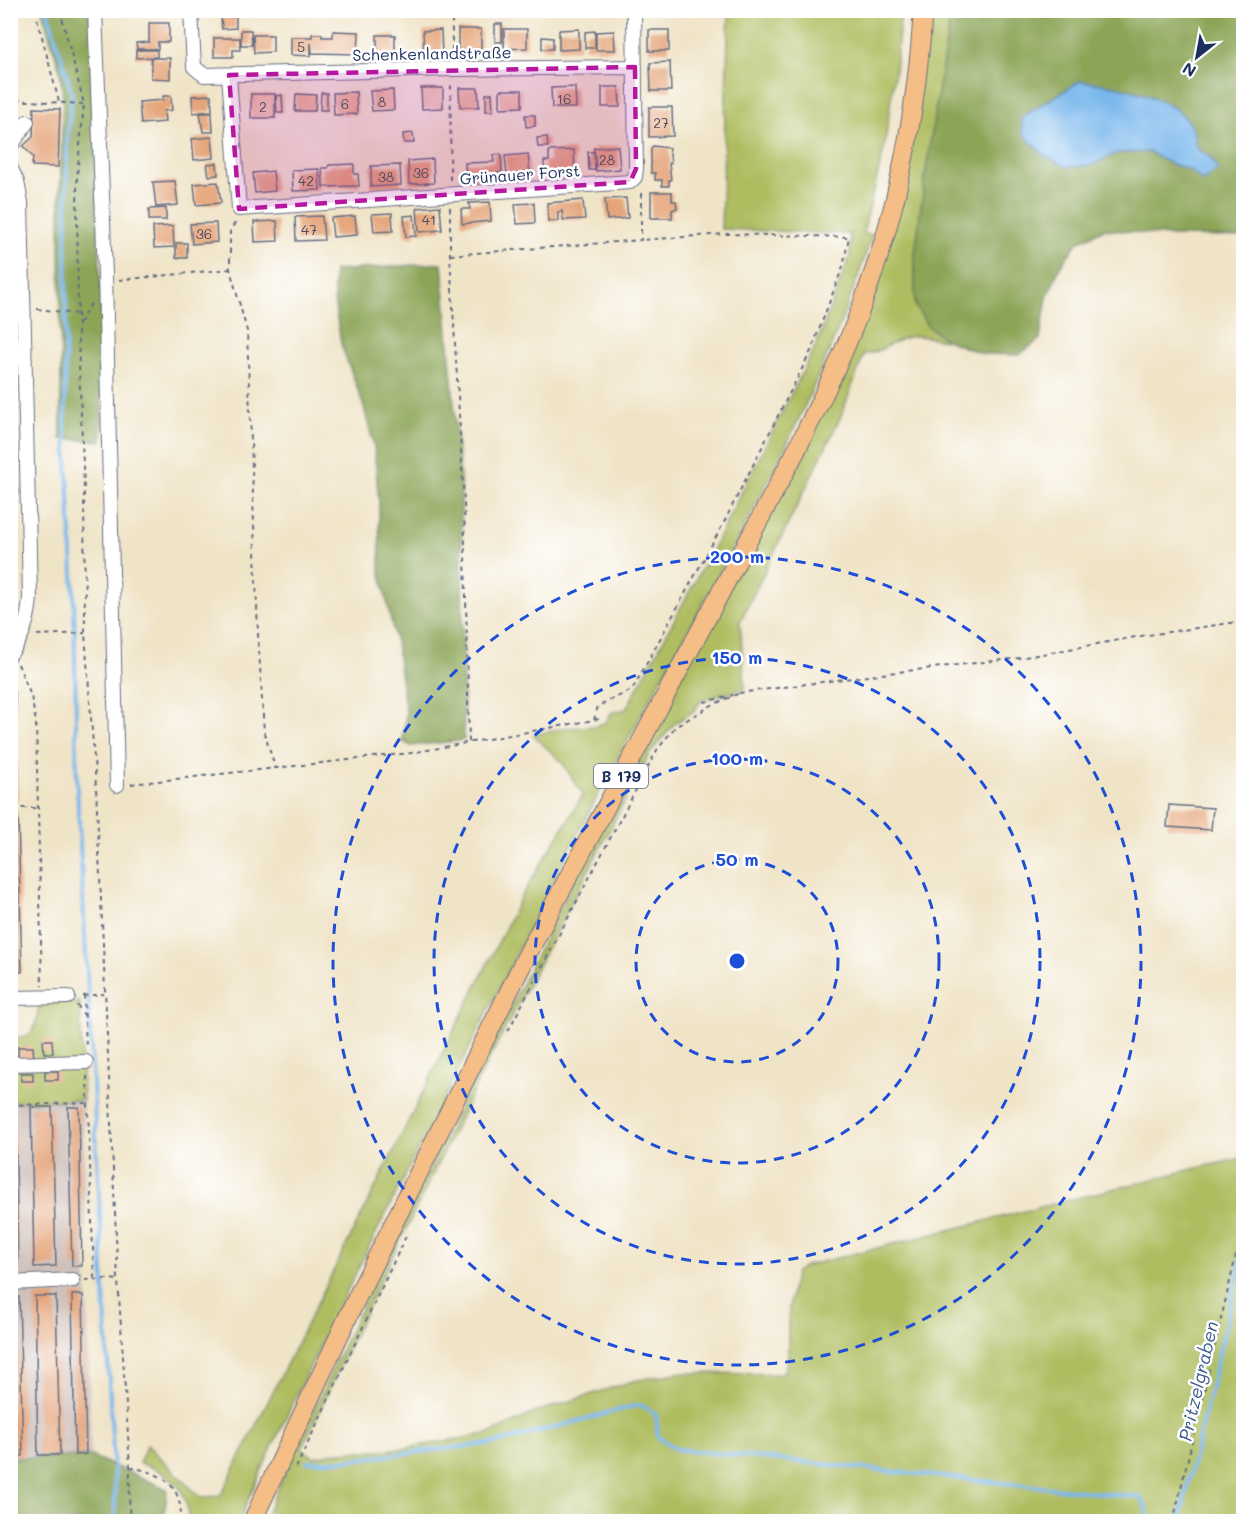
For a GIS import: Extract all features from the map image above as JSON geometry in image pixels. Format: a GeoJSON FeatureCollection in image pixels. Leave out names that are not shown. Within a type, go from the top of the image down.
{"type":"FeatureCollection","features":[{"type":"Feature","properties":{"kind":"main road","name":"B 179"},"geometry":{"type":"LineString","coordinates":[[252,1521],[361,1289],[530,949],[795,453],[824,394],[867,292],[892,210],[904,162],[913,110],[923,10]]}},
{"type":"Feature","properties":{"kind":"street"},"geometry":{"type":"LineString","coordinates":[[95,10],[105,282],[117,785]]}},
{"type":"Feature","properties":{"kind":"street","name":"Schenkenlandstraße"},"geometry":{"type":"LineString","coordinates":[[191,10],[194,67],[204,75],[635,67]]}},
{"type":"Feature","properties":{"kind":"street"},"geometry":{"type":"LineString","coordinates":[[634,10],[635,177]]}},
{"type":"Feature","properties":{"kind":"street"},"geometry":{"type":"LineString","coordinates":[[229,75],[239,209]]}},
{"type":"Feature","properties":{"kind":"street"},"geometry":{"type":"LineString","coordinates":[[10,147],[27,122]]}},
{"type":"Feature","properties":{"kind":"street"},"geometry":{"type":"LineString","coordinates":[[10,167],[17,182],[21,202],[30,597],[28,615],[12,652]]}},
{"type":"Feature","properties":{"kind":"street","name":"Grünauer Forst"},"geometry":{"type":"LineString","coordinates":[[239,209],[630,182],[635,177]]}},
{"type":"Feature","properties":{"kind":"street"},"geometry":{"type":"LineString","coordinates":[[10,998],[68,997]]}},
{"type":"Feature","properties":{"kind":"street"},"geometry":{"type":"LineString","coordinates":[[10,1064],[86,1062]]}},
{"type":"Feature","properties":{"kind":"street"},"geometry":{"type":"LineString","coordinates":[[10,1283],[73,1280]]}},
{"type":"Feature","properties":{"kind":"path"},"geometry":{"type":"LineString","coordinates":[[35,10],[59,102]]}},
{"type":"Feature","properties":{"kind":"path"},"geometry":{"type":"LineString","coordinates":[[60,10],[84,104],[77,175],[85,633],[96,787],[118,1280],[130,1467],[129,1521]]}},
{"type":"Feature","properties":{"kind":"path"},"geometry":{"type":"LineString","coordinates":[[452,10],[450,255],[464,502],[469,744]]}},
{"type":"Feature","properties":{"kind":"path"},"geometry":{"type":"LineString","coordinates":[[10,105],[13,100],[84,104]]}},
{"type":"Feature","properties":{"kind":"path"},"geometry":{"type":"LineString","coordinates":[[635,177],[642,191],[641,240]]}},
{"type":"Feature","properties":{"kind":"path"},"geometry":{"type":"LineString","coordinates":[[239,209],[239,218],[230,231],[230,269],[247,331],[259,655],[264,732],[275,767]]}},
{"type":"Feature","properties":{"kind":"path"},"geometry":{"type":"LineString","coordinates":[[450,255],[726,234],[849,237],[843,266],[811,351],[716,537],[632,690],[598,706],[594,720]]}},
{"type":"Feature","properties":{"kind":"path"},"geometry":{"type":"LineString","coordinates":[[105,282],[230,269]]}},
{"type":"Feature","properties":{"kind":"path"},"geometry":{"type":"LineString","coordinates":[[23,308],[78,314]]}},
{"type":"Feature","properties":{"kind":"path"},"geometry":{"type":"LineString","coordinates":[[704,702],[740,693],[1020,658],[1141,636],[1244,621]]}},
{"type":"Feature","properties":{"kind":"path"},"geometry":{"type":"LineString","coordinates":[[21,635],[85,633]]}},
{"type":"Feature","properties":{"kind":"path"},"geometry":{"type":"LineString","coordinates":[[12,652],[27,682],[34,706],[42,997]]}},
{"type":"Feature","properties":{"kind":"path"},"geometry":{"type":"LineString","coordinates":[[504,1038],[657,750],[675,727],[712,705],[740,693]]}},
{"type":"Feature","properties":{"kind":"path"},"geometry":{"type":"LineString","coordinates":[[117,785],[411,753],[599,719]]}},
{"type":"Feature","properties":{"kind":"path"},"geometry":{"type":"LineString","coordinates":[[13,808],[38,808]]}},
{"type":"Feature","properties":{"kind":"path"},"geometry":{"type":"LineString","coordinates":[[94,1280],[85,995],[104,994]]}},
{"type":"Feature","properties":{"kind":"path"},"geometry":{"type":"LineString","coordinates":[[10,1105],[88,1103]]}},
{"type":"Feature","properties":{"kind":"path"},"geometry":{"type":"LineString","coordinates":[[1173,1521],[1244,1222]]}},
{"type":"Feature","properties":{"kind":"path"},"geometry":{"type":"LineString","coordinates":[[295,1470],[409,1230]]}},
{"type":"Feature","properties":{"kind":"path"},"geometry":{"type":"LineString","coordinates":[[98,1280],[118,1280]]}},
{"type":"Feature","properties":{"kind":"path"},"geometry":{"type":"LineString","coordinates":[[130,1467],[164,1478],[174,1486],[181,1506],[181,1521]]}},
{"type":"Feature","properties":{"kind":"highlighted area"},"geometry":{"type":"Polygon","coordinates":[[[635,67],[636,169],[630,182],[239,209],[229,75],[635,67]]]}},
{"type":"Feature","properties":{"kind":"shaded area"},"geometry":{"type":"Polygon","coordinates":[[[83,1100],[91,1456],[11,1458],[10,1102],[83,1100]]]}},
{"type":"Feature","properties":{"kind":"green space"},"geometry":{"type":"Polygon","coordinates":[[[42,11],[91,11],[101,298],[102,441],[61,439],[60,201],[63,98],[60,70],[42,11]]]}},
{"type":"Feature","properties":{"kind":"green space"},"geometry":{"type":"Polygon","coordinates":[[[729,11],[901,11],[884,149],[863,233],[872,235],[847,305],[788,442],[544,899],[335,1316],[239,1521],[188,1521],[185,1499],[175,1483],[160,1471],[139,1463],[147,1445],[201,1498],[221,1495],[521,897],[583,795],[562,762],[533,735],[564,728],[596,726],[606,722],[611,713],[626,709],[721,533],[817,343],[850,256],[850,234],[721,229],[729,11]]]}},
{"type":"Feature","properties":{"kind":"green space"},"geometry":{"type":"Polygon","coordinates":[[[927,11],[951,11],[915,254],[915,305],[927,325],[946,340],[906,337],[864,354],[841,416],[740,622],[745,689],[701,700],[695,710],[675,723],[650,753],[489,1059],[354,1335],[302,1449],[314,1457],[340,1452],[401,1449],[491,1433],[539,1411],[633,1381],[676,1373],[782,1374],[788,1356],[790,1298],[796,1272],[805,1266],[1243,1158],[1243,1521],[263,1522],[348,1335],[485,1056],[867,307],[927,11]]]}},
{"type":"Feature","properties":{"kind":"green space"},"geometry":{"type":"Polygon","coordinates":[[[951,11],[1243,11],[1243,237],[1169,236],[1104,229],[1078,242],[1061,265],[1047,298],[1040,339],[1019,355],[983,354],[946,340],[927,325],[915,305],[915,254],[951,11]],[[1080,81],[1022,117],[1117,153],[1149,152],[1171,164],[1190,170],[1210,157],[1196,148],[1192,129],[1185,117],[1174,108],[1143,94],[1080,81]]]}},
{"type":"Feature","properties":{"kind":"green space"},"geometry":{"type":"Polygon","coordinates":[[[442,263],[461,487],[464,740],[411,746],[402,741],[406,714],[396,643],[380,570],[379,505],[374,446],[363,404],[341,344],[334,300],[334,271],[442,263]]]}},
{"type":"Feature","properties":{"kind":"green space"},"geometry":{"type":"Polygon","coordinates":[[[39,1002],[80,1002],[83,1100],[11,1102],[10,1037],[26,1036],[31,1033],[36,1023],[39,1002]]]}},
{"type":"Feature","properties":{"kind":"green space"},"geometry":{"type":"Polygon","coordinates":[[[91,1456],[167,1489],[164,1521],[11,1521],[11,1458],[91,1456]]]}},
{"type":"Feature","properties":{"kind":"water"},"geometry":{"type":"Polygon","coordinates":[[[1080,81],[1126,89],[1159,100],[1174,108],[1185,118],[1192,129],[1196,148],[1210,157],[1218,170],[1202,181],[1190,170],[1171,164],[1149,152],[1117,153],[1092,165],[1067,167],[1045,156],[1023,134],[1022,117],[1080,81]]]}},
{"type":"Feature","properties":{"kind":"building"},"geometry":{"type":"Polygon","coordinates":[[[209,10],[232,10],[232,17],[236,17],[236,28],[222,29],[221,16],[210,17],[209,10]]]}},
{"type":"Feature","properties":{"kind":"building"},"geometry":{"type":"Polygon","coordinates":[[[149,23],[169,23],[169,42],[158,42],[158,49],[137,49],[136,43],[149,42],[149,23]]]}},
{"type":"Feature","properties":{"kind":"building"},"geometry":{"type":"Polygon","coordinates":[[[495,24],[502,24],[502,42],[495,42],[495,24]]]}},
{"type":"Feature","properties":{"kind":"building"},"geometry":{"type":"Polygon","coordinates":[[[458,29],[481,29],[481,53],[458,53],[458,29]]]}},
{"type":"Feature","properties":{"kind":"building"},"geometry":{"type":"Polygon","coordinates":[[[504,29],[527,29],[527,48],[504,49],[504,29]]]}},
{"type":"Feature","properties":{"kind":"building"},"geometry":{"type":"Polygon","coordinates":[[[579,29],[579,49],[559,50],[559,30],[579,29]]]}},
{"type":"Feature","properties":{"kind":"building"},"geometry":{"type":"Polygon","coordinates":[[[241,30],[251,30],[252,45],[241,45],[241,30]]]}},
{"type":"Feature","properties":{"kind":"building"},"geometry":{"type":"Polygon","coordinates":[[[441,30],[442,55],[424,55],[423,31],[441,30]]]}},
{"type":"Feature","properties":{"kind":"building"},"geometry":{"type":"Polygon","coordinates":[[[649,30],[669,30],[669,51],[649,51],[649,30]]]}},
{"type":"Feature","properties":{"kind":"building"},"geometry":{"type":"Polygon","coordinates":[[[333,31],[359,32],[358,54],[312,53],[311,43],[311,56],[291,55],[291,37],[312,37],[312,34],[322,34],[322,37],[333,37],[333,31]]]}},
{"type":"Feature","properties":{"kind":"building"},"geometry":{"type":"Polygon","coordinates":[[[595,31],[595,48],[585,48],[585,32],[595,31]]]}},
{"type":"Feature","properties":{"kind":"building"},"geometry":{"type":"Polygon","coordinates":[[[614,31],[615,50],[596,50],[596,32],[614,31]]]}},
{"type":"Feature","properties":{"kind":"building"},"geometry":{"type":"Polygon","coordinates":[[[253,35],[273,35],[273,52],[254,53],[253,35]]]}},
{"type":"Feature","properties":{"kind":"building"},"geometry":{"type":"Polygon","coordinates":[[[377,35],[395,35],[395,53],[377,53],[377,35]]]}},
{"type":"Feature","properties":{"kind":"building"},"geometry":{"type":"Polygon","coordinates":[[[542,37],[553,38],[553,49],[542,49],[542,37]]]}},
{"type":"Feature","properties":{"kind":"building"},"geometry":{"type":"Polygon","coordinates":[[[214,38],[240,38],[240,50],[233,50],[233,57],[214,57],[214,38]]]}},
{"type":"Feature","properties":{"kind":"building"},"geometry":{"type":"Polygon","coordinates":[[[136,50],[157,50],[157,57],[136,58],[136,50]]]}},
{"type":"Feature","properties":{"kind":"building"},"geometry":{"type":"Polygon","coordinates":[[[151,58],[170,58],[170,79],[151,78],[151,58]]]}},
{"type":"Feature","properties":{"kind":"building"},"geometry":{"type":"Polygon","coordinates":[[[670,62],[671,91],[651,91],[650,63],[670,62]]]}},
{"type":"Feature","properties":{"kind":"building"},"geometry":{"type":"Polygon","coordinates":[[[575,87],[576,108],[552,108],[551,88],[575,87]]]}},
{"type":"Feature","properties":{"kind":"building"},"geometry":{"type":"Polygon","coordinates":[[[602,87],[619,87],[620,107],[602,107],[602,87]]]}},
{"type":"Feature","properties":{"kind":"building"},"geometry":{"type":"Polygon","coordinates":[[[421,88],[443,88],[443,108],[422,109],[421,88]]]}},
{"type":"Feature","properties":{"kind":"building"},"geometry":{"type":"Polygon","coordinates":[[[459,88],[478,88],[479,107],[460,107],[459,88]]]}},
{"type":"Feature","properties":{"kind":"building"},"geometry":{"type":"Polygon","coordinates":[[[393,90],[394,110],[372,111],[370,91],[393,90]]]}},
{"type":"Feature","properties":{"kind":"building"},"geometry":{"type":"Polygon","coordinates":[[[500,90],[522,90],[522,107],[500,108],[500,90]]]}},
{"type":"Feature","properties":{"kind":"building"},"geometry":{"type":"Polygon","coordinates":[[[356,92],[357,114],[334,115],[333,93],[356,92]]]}},
{"type":"Feature","properties":{"kind":"building"},"geometry":{"type":"Polygon","coordinates":[[[321,93],[327,93],[327,110],[320,110],[321,93]]]}},
{"type":"Feature","properties":{"kind":"building"},"geometry":{"type":"Polygon","coordinates":[[[492,93],[493,111],[486,111],[486,94],[492,93]]]}},
{"type":"Feature","properties":{"kind":"building"},"geometry":{"type":"Polygon","coordinates":[[[251,94],[275,94],[275,118],[251,118],[251,94]]]}},
{"type":"Feature","properties":{"kind":"building"},"geometry":{"type":"Polygon","coordinates":[[[296,94],[316,95],[315,111],[295,111],[296,94]]]}},
{"type":"Feature","properties":{"kind":"building"},"geometry":{"type":"Polygon","coordinates":[[[211,95],[212,111],[193,113],[192,96],[211,95]]]}},
{"type":"Feature","properties":{"kind":"building"},"geometry":{"type":"Polygon","coordinates":[[[282,95],[283,113],[277,113],[276,96],[282,95]]]}},
{"type":"Feature","properties":{"kind":"building"},"geometry":{"type":"Polygon","coordinates":[[[163,96],[171,96],[172,110],[164,111],[165,122],[141,124],[139,102],[163,100],[163,96]]]}},
{"type":"Feature","properties":{"kind":"building"},"geometry":{"type":"Polygon","coordinates":[[[649,107],[672,107],[673,136],[649,137],[649,107]]]}},
{"type":"Feature","properties":{"kind":"building"},"geometry":{"type":"Polygon","coordinates":[[[34,108],[60,109],[58,167],[32,166],[33,157],[23,146],[33,137],[34,108]]]}},
{"type":"Feature","properties":{"kind":"building"},"geometry":{"type":"Polygon","coordinates":[[[200,113],[212,113],[213,132],[203,132],[200,113]]]}},
{"type":"Feature","properties":{"kind":"building"},"geometry":{"type":"Polygon","coordinates":[[[525,115],[535,115],[535,126],[526,127],[525,115]]]}},
{"type":"Feature","properties":{"kind":"building"},"geometry":{"type":"Polygon","coordinates":[[[413,133],[414,143],[404,143],[403,134],[413,133]]]}},
{"type":"Feature","properties":{"kind":"building"},"geometry":{"type":"Polygon","coordinates":[[[212,137],[214,158],[194,160],[192,139],[212,137]]]}},
{"type":"Feature","properties":{"kind":"building"},"geometry":{"type":"Polygon","coordinates":[[[547,137],[548,147],[538,147],[537,138],[547,137]]]}},
{"type":"Feature","properties":{"kind":"building"},"geometry":{"type":"Polygon","coordinates":[[[618,146],[620,169],[596,171],[594,148],[618,146]]]}},
{"type":"Feature","properties":{"kind":"building"},"geometry":{"type":"Polygon","coordinates":[[[653,146],[669,148],[671,180],[669,180],[669,186],[662,186],[662,180],[655,180],[655,173],[651,173],[651,148],[653,146]]]}},
{"type":"Feature","properties":{"kind":"building"},"geometry":{"type":"Polygon","coordinates":[[[574,150],[575,172],[550,173],[550,171],[544,171],[544,161],[549,161],[549,151],[574,150]]]}},
{"type":"Feature","properties":{"kind":"building"},"geometry":{"type":"Polygon","coordinates":[[[588,152],[594,152],[595,170],[589,170],[588,152]]]}},
{"type":"Feature","properties":{"kind":"building"},"geometry":{"type":"Polygon","coordinates":[[[501,154],[502,172],[486,175],[487,180],[466,181],[465,163],[494,162],[493,155],[501,154]]]}},
{"type":"Feature","properties":{"kind":"building"},"geometry":{"type":"Polygon","coordinates":[[[528,154],[530,174],[507,175],[505,156],[528,154]]]}},
{"type":"Feature","properties":{"kind":"building"},"geometry":{"type":"Polygon","coordinates":[[[433,159],[434,183],[409,184],[408,161],[433,159]]]}},
{"type":"Feature","properties":{"kind":"building"},"geometry":{"type":"Polygon","coordinates":[[[217,163],[218,175],[209,176],[207,164],[217,163]]]}},
{"type":"Feature","properties":{"kind":"building"},"geometry":{"type":"Polygon","coordinates":[[[354,164],[354,174],[358,174],[359,186],[323,187],[322,168],[328,168],[329,165],[354,164]]]}},
{"type":"Feature","properties":{"kind":"building"},"geometry":{"type":"Polygon","coordinates":[[[400,165],[401,185],[371,187],[371,166],[400,165]]]}},
{"type":"Feature","properties":{"kind":"building"},"geometry":{"type":"Polygon","coordinates":[[[319,169],[320,190],[293,191],[292,170],[319,169]]]}},
{"type":"Feature","properties":{"kind":"building"},"geometry":{"type":"Polygon","coordinates":[[[273,171],[275,191],[255,193],[253,173],[273,171]]]}},
{"type":"Feature","properties":{"kind":"building"},"geometry":{"type":"Polygon","coordinates":[[[175,181],[178,205],[156,207],[153,182],[175,181]]]}},
{"type":"Feature","properties":{"kind":"building"},"geometry":{"type":"Polygon","coordinates":[[[218,182],[221,203],[196,205],[194,184],[218,182]]]}},
{"type":"Feature","properties":{"kind":"building"},"geometry":{"type":"Polygon","coordinates":[[[651,192],[672,192],[672,201],[676,201],[677,208],[672,210],[672,218],[651,218],[651,192]]]}},
{"type":"Feature","properties":{"kind":"building"},"geometry":{"type":"Polygon","coordinates":[[[626,198],[628,218],[607,220],[605,199],[626,198]]]}},
{"type":"Feature","properties":{"kind":"building"},"geometry":{"type":"Polygon","coordinates":[[[583,200],[585,219],[563,220],[562,211],[558,212],[558,221],[548,221],[547,203],[583,200]]]}},
{"type":"Feature","properties":{"kind":"building"},"geometry":{"type":"Polygon","coordinates":[[[490,202],[491,221],[462,224],[461,209],[470,209],[469,203],[490,202]]]}},
{"type":"Feature","properties":{"kind":"building"},"geometry":{"type":"Polygon","coordinates":[[[534,203],[535,223],[517,224],[515,204],[534,203]]]}},
{"type":"Feature","properties":{"kind":"building"},"geometry":{"type":"Polygon","coordinates":[[[440,206],[442,230],[419,232],[417,208],[440,206]]]}},
{"type":"Feature","properties":{"kind":"building"},"geometry":{"type":"Polygon","coordinates":[[[166,208],[166,220],[149,220],[149,209],[166,208]]]}},
{"type":"Feature","properties":{"kind":"building"},"geometry":{"type":"Polygon","coordinates":[[[392,213],[393,231],[374,232],[372,214],[392,213]]]}},
{"type":"Feature","properties":{"kind":"building"},"geometry":{"type":"Polygon","coordinates":[[[414,215],[416,236],[406,237],[404,216],[414,215]]]}},
{"type":"Feature","properties":{"kind":"building"},"geometry":{"type":"Polygon","coordinates":[[[322,216],[324,240],[296,241],[295,217],[322,216]]]}},
{"type":"Feature","properties":{"kind":"building"},"geometry":{"type":"Polygon","coordinates":[[[355,216],[357,235],[333,237],[331,218],[355,216]]]}},
{"type":"Feature","properties":{"kind":"building"},"geometry":{"type":"Polygon","coordinates":[[[277,221],[278,241],[255,242],[254,222],[277,221]]]}},
{"type":"Feature","properties":{"kind":"building"},"geometry":{"type":"Polygon","coordinates":[[[216,223],[217,242],[192,244],[190,224],[216,223]]]}},
{"type":"Feature","properties":{"kind":"building"},"geometry":{"type":"Polygon","coordinates":[[[173,226],[174,247],[154,248],[153,227],[173,226]]]}},
{"type":"Feature","properties":{"kind":"building"},"geometry":{"type":"Polygon","coordinates":[[[176,243],[187,243],[187,258],[176,258],[176,243]]]}},
{"type":"Feature","properties":{"kind":"building"},"geometry":{"type":"Polygon","coordinates":[[[10,693],[15,693],[18,800],[13,800],[13,815],[18,815],[22,972],[10,972],[10,693]]]}},
{"type":"Feature","properties":{"kind":"building"},"geometry":{"type":"Polygon","coordinates":[[[1169,805],[1213,808],[1211,830],[1167,827],[1169,805]]]}},
{"type":"Feature","properties":{"kind":"building"},"geometry":{"type":"Polygon","coordinates":[[[43,1040],[52,1040],[53,1053],[44,1053],[43,1040]]]}},
{"type":"Feature","properties":{"kind":"building"},"geometry":{"type":"Polygon","coordinates":[[[18,1047],[33,1047],[34,1060],[18,1060],[18,1047]]]}},
{"type":"Feature","properties":{"kind":"building"},"geometry":{"type":"Polygon","coordinates":[[[45,1071],[58,1071],[58,1080],[45,1080],[45,1071]]]}},
{"type":"Feature","properties":{"kind":"building"},"geometry":{"type":"Polygon","coordinates":[[[21,1073],[33,1073],[33,1081],[21,1081],[21,1073]]]}},
{"type":"Feature","properties":{"kind":"building"},"geometry":{"type":"Polygon","coordinates":[[[31,1107],[52,1107],[56,1266],[34,1267],[31,1107]]]}},
{"type":"Feature","properties":{"kind":"building"},"geometry":{"type":"Polygon","coordinates":[[[68,1107],[79,1107],[82,1266],[72,1266],[68,1107]]]}},
{"type":"Feature","properties":{"kind":"building"},"geometry":{"type":"Polygon","coordinates":[[[10,1108],[15,1108],[18,1267],[10,1267],[10,1108]]]}},
{"type":"Feature","properties":{"kind":"building"},"geometry":{"type":"Polygon","coordinates":[[[72,1295],[83,1295],[86,1454],[75,1455],[72,1295]]]}},
{"type":"Feature","properties":{"kind":"building"},"geometry":{"type":"Polygon","coordinates":[[[35,1296],[56,1296],[60,1455],[38,1455],[35,1296]]]}},
{"type":"Feature","properties":{"kind":"building"},"geometry":{"type":"Polygon","coordinates":[[[10,1297],[19,1297],[23,1456],[10,1456],[10,1297]]]}},
{"type":"Feature","properties":{"kind":"waterway"},"geometry":{"type":"LineString","coordinates":[[47,10],[72,94],[67,139],[65,419],[74,593],[77,788],[115,1522]]}},
{"type":"Feature","properties":{"kind":"waterway","name":"Pritzelgraben"},"geometry":{"type":"LineString","coordinates":[[1179,1522],[1244,1247]]}},
{"type":"Feature","properties":{"kind":"waterway"},"geometry":{"type":"LineString","coordinates":[[307,1462],[348,1460],[496,1443],[638,1405],[656,1415],[658,1437],[676,1449],[1139,1497],[1146,1508],[1146,1522]]}}]}
